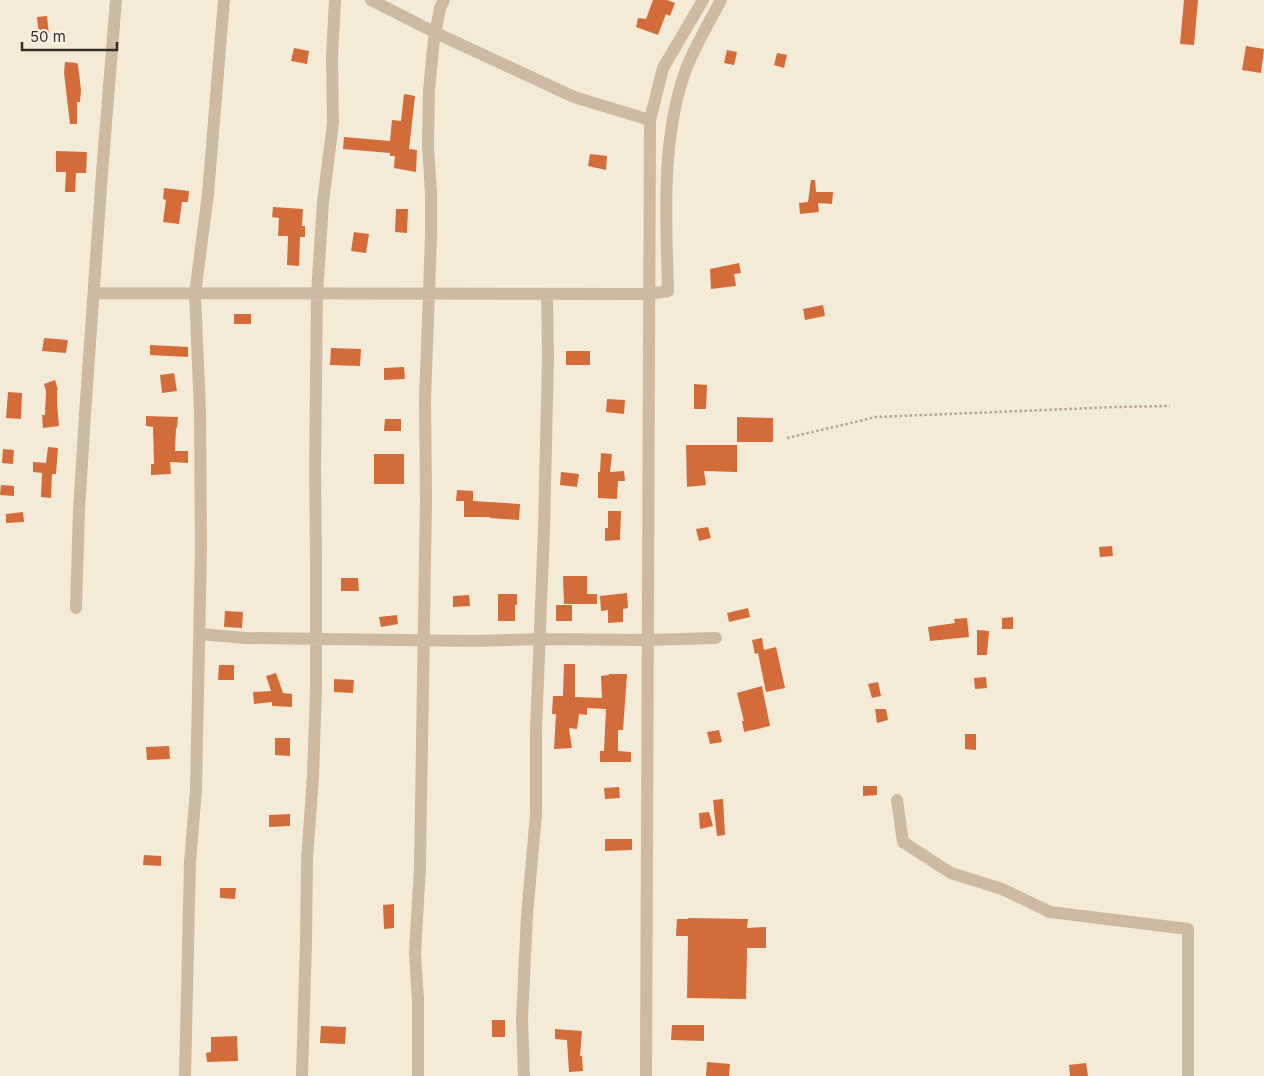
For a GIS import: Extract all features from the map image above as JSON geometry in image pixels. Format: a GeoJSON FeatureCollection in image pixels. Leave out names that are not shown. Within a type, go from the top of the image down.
{"type":"FeatureCollection","features":[{"type":"Feature","properties":{"kind":"street"},"geometry":{"type":"LineString","coordinates":[[76,608],[79,510],[108,86],[116,0]]}},
{"type":"Feature","properties":{"kind":"street"},"geometry":{"type":"LineString","coordinates":[[185,1076],[190,862],[196,790],[201,482],[195,294],[208,194],[224,0]]}},
{"type":"Feature","properties":{"kind":"street"},"geometry":{"type":"LineString","coordinates":[[302,1076],[307,859],[313,777],[316,640],[314,469],[317,294],[322,202],[332,123],[332,57],[335,0]]}},
{"type":"Feature","properties":{"kind":"street"},"geometry":{"type":"LineString","coordinates":[[371,0],[436,33],[574,97],[650,120]]}},
{"type":"Feature","properties":{"kind":"street"},"geometry":{"type":"LineString","coordinates":[[418,1076],[418,1000],[415,953],[420,866],[424,640],[425,399],[430,294],[429,90],[440,8],[444,0]]}},
{"type":"Feature","properties":{"kind":"street"},"geometry":{"type":"LineString","coordinates":[[646,1076],[650,120],[663,68],[703,0]]}},
{"type":"Feature","properties":{"kind":"street"},"geometry":{"type":"LineString","coordinates":[[94,292],[195,294],[650,294],[668,291],[667,190],[669,144],[673,119],[685,72],[720,0]]}},
{"type":"Feature","properties":{"kind":"street"},"geometry":{"type":"LineString","coordinates":[[524,1076],[522,1019],[527,915],[536,814],[536,730],[548,356],[547,294]]}},
{"type":"Feature","properties":{"kind":"street"},"geometry":{"type":"LineString","coordinates":[[199,634],[246,638],[316,640],[474,641],[716,638]]}},
{"type":"Feature","properties":{"kind":"street"},"geometry":{"type":"LineString","coordinates":[[897,800],[903,842],[951,873],[1002,888],[1050,912],[1188,929],[1188,1076]]}},
{"type":"Feature","properties":{"kind":"path"},"geometry":{"type":"LineString","coordinates":[[788,438],[876,416],[1170,406]]}},
{"type":"Feature","properties":{"kind":"building"},"geometry":{"type":"Polygon","coordinates":[[[653,0],[667,0],[675,3],[670,16],[666,14],[658,35],[636,27],[638,18],[646,19],[653,0]]]}},
{"type":"Feature","properties":{"kind":"building"},"geometry":{"type":"Polygon","coordinates":[[[1184,0],[1198,0],[1194,45],[1180,44],[1184,0]]]}},
{"type":"Feature","properties":{"kind":"building"},"geometry":{"type":"Polygon","coordinates":[[[47,16],[49,35],[39,36],[37,17],[47,16]]]}},
{"type":"Feature","properties":{"kind":"building"},"geometry":{"type":"Polygon","coordinates":[[[1246,46],[1264,49],[1261,73],[1242,70],[1246,46]]]}},
{"type":"Feature","properties":{"kind":"building"},"geometry":{"type":"Polygon","coordinates":[[[294,48],[309,51],[307,64],[291,61],[294,48]]]}},
{"type":"Feature","properties":{"kind":"building"},"geometry":{"type":"Polygon","coordinates":[[[727,50],[737,52],[734,65],[724,63],[727,50]]]}},
{"type":"Feature","properties":{"kind":"building"},"geometry":{"type":"Polygon","coordinates":[[[777,53],[787,55],[784,68],[774,65],[777,53]]]}},
{"type":"Feature","properties":{"kind":"building"},"geometry":{"type":"Polygon","coordinates":[[[65,62],[77,63],[78,65],[81,90],[80,102],[77,102],[77,124],[70,124],[64,73],[65,62]]]}},
{"type":"Feature","properties":{"kind":"building"},"geometry":{"type":"Polygon","coordinates":[[[404,94],[415,96],[409,149],[417,150],[416,172],[394,168],[395,156],[390,156],[390,153],[343,149],[344,137],[390,141],[392,120],[401,121],[404,94]]]}},
{"type":"Feature","properties":{"kind":"building"},"geometry":{"type":"Polygon","coordinates":[[[56,151],[87,152],[86,173],[76,173],[75,192],[65,192],[66,172],[56,172],[56,151]]]}},
{"type":"Feature","properties":{"kind":"building"},"geometry":{"type":"Polygon","coordinates":[[[590,154],[607,156],[606,170],[588,166],[590,154]]]}},
{"type":"Feature","properties":{"kind":"building"},"geometry":{"type":"Polygon","coordinates":[[[811,180],[815,180],[816,192],[833,192],[832,204],[818,203],[819,212],[800,214],[799,203],[808,202],[811,180]]]}},
{"type":"Feature","properties":{"kind":"building"},"geometry":{"type":"Polygon","coordinates":[[[164,188],[189,191],[188,202],[182,202],[179,224],[163,222],[166,200],[163,199],[164,188]]]}},
{"type":"Feature","properties":{"kind":"building"},"geometry":{"type":"Polygon","coordinates":[[[273,207],[303,209],[302,226],[305,226],[305,237],[300,237],[299,266],[287,265],[288,236],[278,236],[279,218],[272,217],[273,207]]]}},
{"type":"Feature","properties":{"kind":"building"},"geometry":{"type":"Polygon","coordinates":[[[396,209],[408,209],[407,233],[395,232],[396,209]]]}},
{"type":"Feature","properties":{"kind":"building"},"geometry":{"type":"Polygon","coordinates":[[[354,232],[369,234],[366,253],[351,251],[354,232]]]}},
{"type":"Feature","properties":{"kind":"building"},"geometry":{"type":"Polygon","coordinates":[[[739,263],[741,273],[734,274],[736,286],[711,289],[710,269],[739,263]]]}},
{"type":"Feature","properties":{"kind":"building"},"geometry":{"type":"Polygon","coordinates":[[[823,305],[825,316],[805,320],[803,309],[823,305]]]}},
{"type":"Feature","properties":{"kind":"building"},"geometry":{"type":"Polygon","coordinates":[[[234,314],[251,314],[251,324],[234,324],[234,314]]]}},
{"type":"Feature","properties":{"kind":"building"},"geometry":{"type":"Polygon","coordinates":[[[44,338],[68,340],[66,353],[42,351],[44,338]]]}},
{"type":"Feature","properties":{"kind":"building"},"geometry":{"type":"Polygon","coordinates":[[[150,345],[188,347],[188,357],[150,355],[150,345]]]}},
{"type":"Feature","properties":{"kind":"building"},"geometry":{"type":"Polygon","coordinates":[[[331,348],[361,349],[360,366],[330,365],[331,348]]]}},
{"type":"Feature","properties":{"kind":"building"},"geometry":{"type":"Polygon","coordinates":[[[566,351],[590,351],[590,365],[566,365],[566,351]]]}},
{"type":"Feature","properties":{"kind":"building"},"geometry":{"type":"Polygon","coordinates":[[[404,367],[405,379],[384,380],[384,368],[404,367]]]}},
{"type":"Feature","properties":{"kind":"building"},"geometry":{"type":"Polygon","coordinates":[[[174,373],[177,391],[162,393],[160,375],[174,373]]]}},
{"type":"Feature","properties":{"kind":"building"},"geometry":{"type":"Polygon","coordinates":[[[55,380],[58,390],[59,426],[43,428],[42,415],[45,415],[46,391],[44,384],[55,380]]]}},
{"type":"Feature","properties":{"kind":"building"},"geometry":{"type":"Polygon","coordinates":[[[694,384],[707,385],[706,409],[694,409],[694,384]]]}},
{"type":"Feature","properties":{"kind":"building"},"geometry":{"type":"Polygon","coordinates":[[[8,392],[22,393],[21,419],[6,418],[8,392]]]}},
{"type":"Feature","properties":{"kind":"building"},"geometry":{"type":"Polygon","coordinates":[[[607,399],[625,400],[624,414],[606,412],[607,399]]]}},
{"type":"Feature","properties":{"kind":"building"},"geometry":{"type":"Polygon","coordinates":[[[146,416],[178,417],[175,451],[188,451],[188,463],[170,462],[171,474],[151,475],[151,464],[154,464],[153,427],[146,426],[146,416]]]}},
{"type":"Feature","properties":{"kind":"building"},"geometry":{"type":"Polygon","coordinates":[[[737,417],[773,418],[773,442],[737,442],[737,417]]]}},
{"type":"Feature","properties":{"kind":"building"},"geometry":{"type":"Polygon","coordinates":[[[385,419],[401,419],[401,431],[384,431],[385,419]]]}},
{"type":"Feature","properties":{"kind":"building"},"geometry":{"type":"Polygon","coordinates":[[[686,445],[737,445],[737,472],[704,471],[706,485],[687,487],[686,445]]]}},
{"type":"Feature","properties":{"kind":"building"},"geometry":{"type":"Polygon","coordinates":[[[48,447],[58,448],[56,474],[52,474],[51,498],[41,497],[42,473],[33,472],[33,462],[46,463],[48,447]]]}},
{"type":"Feature","properties":{"kind":"building"},"geometry":{"type":"Polygon","coordinates":[[[3,449],[14,450],[13,464],[2,463],[3,449]]]}},
{"type":"Feature","properties":{"kind":"building"},"geometry":{"type":"Polygon","coordinates":[[[601,453],[612,454],[610,472],[624,471],[625,481],[618,481],[617,499],[598,498],[598,472],[600,472],[601,453]]]}},
{"type":"Feature","properties":{"kind":"building"},"geometry":{"type":"Polygon","coordinates":[[[374,454],[404,454],[404,484],[374,484],[374,454]]]}},
{"type":"Feature","properties":{"kind":"building"},"geometry":{"type":"Polygon","coordinates":[[[561,472],[579,474],[577,487],[560,485],[561,472]]]}},
{"type":"Feature","properties":{"kind":"building"},"geometry":{"type":"Polygon","coordinates":[[[1,485],[14,486],[14,496],[0,495],[1,485]]]}},
{"type":"Feature","properties":{"kind":"building"},"geometry":{"type":"Polygon","coordinates":[[[457,490],[473,491],[473,501],[520,504],[519,520],[464,517],[464,501],[456,501],[457,490]]]}},
{"type":"Feature","properties":{"kind":"building"},"geometry":{"type":"Polygon","coordinates":[[[608,511],[621,511],[620,540],[605,541],[605,528],[608,528],[608,511]]]}},
{"type":"Feature","properties":{"kind":"building"},"geometry":{"type":"Polygon","coordinates":[[[23,512],[24,522],[6,523],[6,514],[23,512]]]}},
{"type":"Feature","properties":{"kind":"building"},"geometry":{"type":"Polygon","coordinates":[[[708,527],[711,538],[699,541],[696,529],[708,527]]]}},
{"type":"Feature","properties":{"kind":"building"},"geometry":{"type":"Polygon","coordinates":[[[1112,546],[1113,556],[1100,557],[1099,547],[1112,546]]]}},
{"type":"Feature","properties":{"kind":"building"},"geometry":{"type":"Polygon","coordinates":[[[563,576],[587,576],[587,594],[597,594],[597,604],[564,604],[563,576]]]}},
{"type":"Feature","properties":{"kind":"building"},"geometry":{"type":"Polygon","coordinates":[[[341,578],[358,578],[359,591],[341,591],[341,578]]]}},
{"type":"Feature","properties":{"kind":"building"},"geometry":{"type":"Polygon","coordinates":[[[627,593],[628,608],[623,609],[623,622],[608,623],[608,610],[601,611],[600,596],[627,593]]]}},
{"type":"Feature","properties":{"kind":"building"},"geometry":{"type":"Polygon","coordinates":[[[498,594],[517,594],[515,621],[498,621],[498,594]]]}},
{"type":"Feature","properties":{"kind":"building"},"geometry":{"type":"Polygon","coordinates":[[[469,595],[470,606],[453,607],[453,596],[469,595]]]}},
{"type":"Feature","properties":{"kind":"building"},"geometry":{"type":"Polygon","coordinates":[[[556,605],[572,605],[572,621],[556,621],[556,605]]]}},
{"type":"Feature","properties":{"kind":"building"},"geometry":{"type":"Polygon","coordinates":[[[748,608],[750,617],[729,622],[727,613],[748,608]]]}},
{"type":"Feature","properties":{"kind":"building"},"geometry":{"type":"Polygon","coordinates":[[[225,611],[243,612],[242,628],[224,627],[225,611]]]}},
{"type":"Feature","properties":{"kind":"building"},"geometry":{"type":"Polygon","coordinates":[[[397,615],[398,624],[381,627],[379,617],[397,615]]]}},
{"type":"Feature","properties":{"kind":"building"},"geometry":{"type":"Polygon","coordinates":[[[1013,617],[1013,629],[1002,629],[1002,618],[1013,617]]]}},
{"type":"Feature","properties":{"kind":"building"},"geometry":{"type":"Polygon","coordinates":[[[967,618],[969,637],[930,641],[928,627],[955,623],[954,619],[967,618]]]}},
{"type":"Feature","properties":{"kind":"building"},"geometry":{"type":"Polygon","coordinates":[[[977,630],[989,631],[987,655],[977,655],[977,630]]]}},
{"type":"Feature","properties":{"kind":"building"},"geometry":{"type":"Polygon","coordinates":[[[762,638],[764,650],[776,647],[785,688],[766,692],[758,653],[755,654],[752,640],[762,638]]]}},
{"type":"Feature","properties":{"kind":"building"},"geometry":{"type":"Polygon","coordinates":[[[564,664],[575,664],[575,697],[602,698],[601,676],[627,674],[623,730],[618,730],[618,751],[631,752],[631,762],[600,762],[600,751],[604,751],[606,709],[587,708],[587,715],[579,714],[577,729],[569,728],[572,748],[554,749],[556,714],[552,714],[553,696],[563,696],[564,664]]]}},
{"type":"Feature","properties":{"kind":"building"},"geometry":{"type":"Polygon","coordinates":[[[219,665],[234,665],[234,680],[218,680],[219,665]]]}},
{"type":"Feature","properties":{"kind":"building"},"geometry":{"type":"Polygon","coordinates":[[[276,673],[283,693],[292,694],[292,707],[272,706],[272,702],[254,704],[253,692],[271,691],[266,676],[276,673]]]}},
{"type":"Feature","properties":{"kind":"building"},"geometry":{"type":"Polygon","coordinates":[[[986,677],[987,688],[975,689],[974,678],[986,677]]]}},
{"type":"Feature","properties":{"kind":"building"},"geometry":{"type":"Polygon","coordinates":[[[334,679],[354,680],[353,693],[334,692],[334,679]]]}},
{"type":"Feature","properties":{"kind":"building"},"geometry":{"type":"Polygon","coordinates":[[[878,682],[881,696],[872,698],[868,684],[878,682]]]}},
{"type":"Feature","properties":{"kind":"building"},"geometry":{"type":"Polygon","coordinates":[[[762,686],[770,726],[744,732],[742,721],[744,721],[737,693],[762,686]]]}},
{"type":"Feature","properties":{"kind":"building"},"geometry":{"type":"Polygon","coordinates":[[[875,709],[886,709],[888,720],[877,723],[875,709]]]}},
{"type":"Feature","properties":{"kind":"building"},"geometry":{"type":"Polygon","coordinates":[[[719,730],[722,742],[710,744],[707,732],[719,730]]]}},
{"type":"Feature","properties":{"kind":"building"},"geometry":{"type":"Polygon","coordinates":[[[965,734],[976,734],[976,750],[965,749],[965,734]]]}},
{"type":"Feature","properties":{"kind":"building"},"geometry":{"type":"Polygon","coordinates":[[[275,738],[290,738],[290,756],[275,755],[275,738]]]}},
{"type":"Feature","properties":{"kind":"building"},"geometry":{"type":"Polygon","coordinates":[[[169,746],[170,759],[147,760],[146,747],[169,746]]]}},
{"type":"Feature","properties":{"kind":"building"},"geometry":{"type":"Polygon","coordinates":[[[863,786],[877,786],[877,795],[863,796],[863,786]]]}},
{"type":"Feature","properties":{"kind":"building"},"geometry":{"type":"Polygon","coordinates":[[[619,787],[620,798],[605,799],[604,788],[619,787]]]}},
{"type":"Feature","properties":{"kind":"building"},"geometry":{"type":"Polygon","coordinates":[[[723,799],[725,835],[717,836],[713,800],[723,799]]]}},
{"type":"Feature","properties":{"kind":"building"},"geometry":{"type":"Polygon","coordinates":[[[709,812],[713,826],[700,829],[699,813],[709,812]]]}},
{"type":"Feature","properties":{"kind":"building"},"geometry":{"type":"Polygon","coordinates":[[[290,814],[290,826],[269,827],[269,815],[290,814]]]}},
{"type":"Feature","properties":{"kind":"building"},"geometry":{"type":"Polygon","coordinates":[[[605,839],[632,839],[632,850],[605,851],[605,839]]]}},
{"type":"Feature","properties":{"kind":"building"},"geometry":{"type":"Polygon","coordinates":[[[144,855],[161,856],[161,866],[143,865],[144,855]]]}},
{"type":"Feature","properties":{"kind":"building"},"geometry":{"type":"Polygon","coordinates":[[[220,888],[236,888],[235,899],[220,898],[220,888]]]}},
{"type":"Feature","properties":{"kind":"building"},"geometry":{"type":"Polygon","coordinates":[[[394,904],[394,928],[384,929],[383,905],[394,904]]]}},
{"type":"Feature","properties":{"kind":"building"},"geometry":{"type":"Polygon","coordinates":[[[677,919],[748,919],[747,928],[766,927],[766,948],[747,948],[746,999],[687,998],[688,936],[676,936],[677,919]]]}},
{"type":"Feature","properties":{"kind":"building"},"geometry":{"type":"Polygon","coordinates":[[[492,1020],[505,1020],[505,1037],[492,1037],[492,1020]]]}},
{"type":"Feature","properties":{"kind":"building"},"geometry":{"type":"Polygon","coordinates":[[[672,1025],[704,1025],[704,1041],[671,1040],[672,1025]]]}},
{"type":"Feature","properties":{"kind":"building"},"geometry":{"type":"Polygon","coordinates":[[[321,1026],[346,1027],[345,1044],[320,1043],[321,1026]]]}},
{"type":"Feature","properties":{"kind":"building"},"geometry":{"type":"Polygon","coordinates":[[[555,1029],[582,1031],[580,1056],[582,1056],[583,1071],[569,1072],[567,1040],[555,1039],[555,1029]]]}},
{"type":"Feature","properties":{"kind":"building"},"geometry":{"type":"Polygon","coordinates":[[[237,1036],[238,1061],[207,1062],[206,1053],[211,1052],[211,1037],[237,1036]]]}},
{"type":"Feature","properties":{"kind":"building"},"geometry":{"type":"Polygon","coordinates":[[[707,1062],[730,1064],[729,1076],[706,1076],[707,1062]]]}},
{"type":"Feature","properties":{"kind":"building"},"geometry":{"type":"Polygon","coordinates":[[[1086,1063],[1088,1076],[1070,1076],[1069,1065],[1086,1063]]]}}]}
